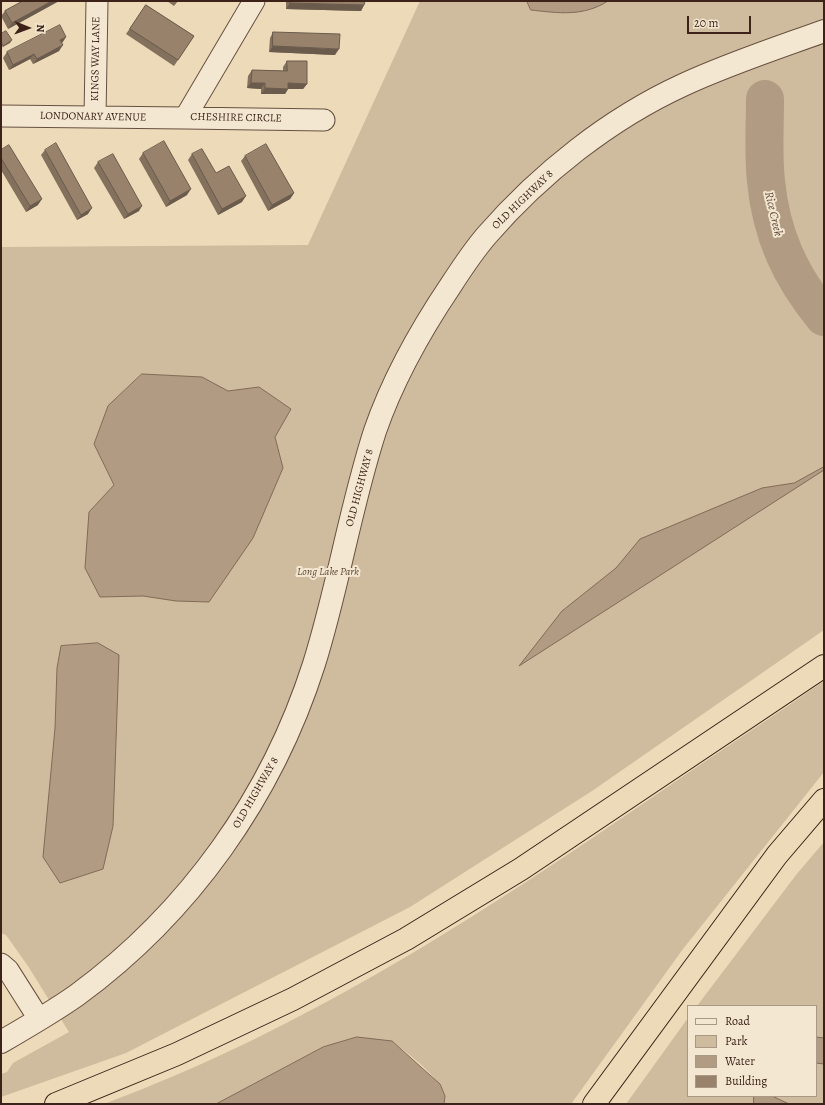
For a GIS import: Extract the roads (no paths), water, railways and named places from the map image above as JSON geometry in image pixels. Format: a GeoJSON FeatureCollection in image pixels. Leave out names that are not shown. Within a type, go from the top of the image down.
{"type":"FeatureCollection","features":[{"type":"Feature","properties":{"kind":"highway"},"geometry":{"type":"LineString","coordinates":[[56,1104],[177,1054],[293,999],[406,939],[521,870],[824,666]]}},
{"type":"Feature","properties":{"kind":"highway"},"geometry":{"type":"LineString","coordinates":[[594,1104],[772,861],[824,800]]}},
{"type":"Feature","properties":{"kind":"street","name":"KINGS WAY LANE"},"geometry":{"type":"LineString","coordinates":[[95,117],[97,1]]}},
{"type":"Feature","properties":{"kind":"street","name":"CHESHIRE CIRCLE"},"geometry":{"type":"LineString","coordinates":[[254,1],[185,118],[324,120]]}},
{"type":"Feature","properties":{"kind":"street","name":"OLD HIGHWAY 8"},"geometry":{"type":"LineString","coordinates":[[1,1042],[75,996],[111,968],[177,905],[224,846],[263,784],[292,724],[315,661],[358,493],[376,430],[393,385],[416,339],[465,264],[487,235],[540,181],[618,121],[683,85],[824,31]]}},
{"type":"Feature","properties":{"kind":"street","name":"LONDONARY AVENUE"},"geometry":{"type":"LineString","coordinates":[[1,116],[185,118]]}},
{"type":"Feature","properties":{"kind":"street"},"geometry":{"type":"LineString","coordinates":[[1,964],[8,970],[39,1019]]}},
{"type":"Feature","properties":{"kind":"water"},"geometry":{"type":"Polygon","coordinates":[[[527,1],[608,1],[589,10],[561,13],[531,10],[527,1]]]}},
{"type":"Feature","properties":{"kind":"water"},"geometry":{"type":"Polygon","coordinates":[[[142,374],[202,377],[228,391],[259,387],[291,409],[275,437],[283,468],[253,538],[209,602],[176,601],[143,596],[100,597],[85,568],[89,512],[114,485],[94,444],[108,406],[142,374]]]}},
{"type":"Feature","properties":{"kind":"water"},"geometry":{"type":"Polygon","coordinates":[[[824,467],[824,470],[519,666],[562,611],[616,568],[640,539],[762,488],[794,483],[824,467]]]}},
{"type":"Feature","properties":{"kind":"water"},"geometry":{"type":"Polygon","coordinates":[[[98,643],[119,655],[113,826],[103,869],[60,883],[43,857],[55,728],[57,668],[61,646],[98,643]]]}},
{"type":"Feature","properties":{"kind":"water"},"geometry":{"type":"Polygon","coordinates":[[[357,1037],[392,1041],[440,1084],[445,1096],[444,1104],[216,1104],[323,1047],[357,1037]]]}},
{"type":"Feature","properties":{"kind":"water"},"geometry":{"type":"Polygon","coordinates":[[[817,1037],[824,1038],[824,1064],[817,1063],[817,1037]]]}},
{"type":"Feature","properties":{"kind":"water"},"geometry":{"type":"Polygon","coordinates":[[[754,1097],[774,1097],[789,1104],[754,1104],[754,1097]]]}},
{"type":"Feature","properties":{"kind":"waterway","name":"Rice Creek"},"geometry":{"type":"LineString","coordinates":[[765,99],[765,171],[772,219],[784,254],[792,270],[801,286],[824,317]]}},
{"type":"Feature","properties":{"kind":"park label","name":"Long Lake Park"},"geometry":{"type":"Point","coordinates":[328,572]}}]}
